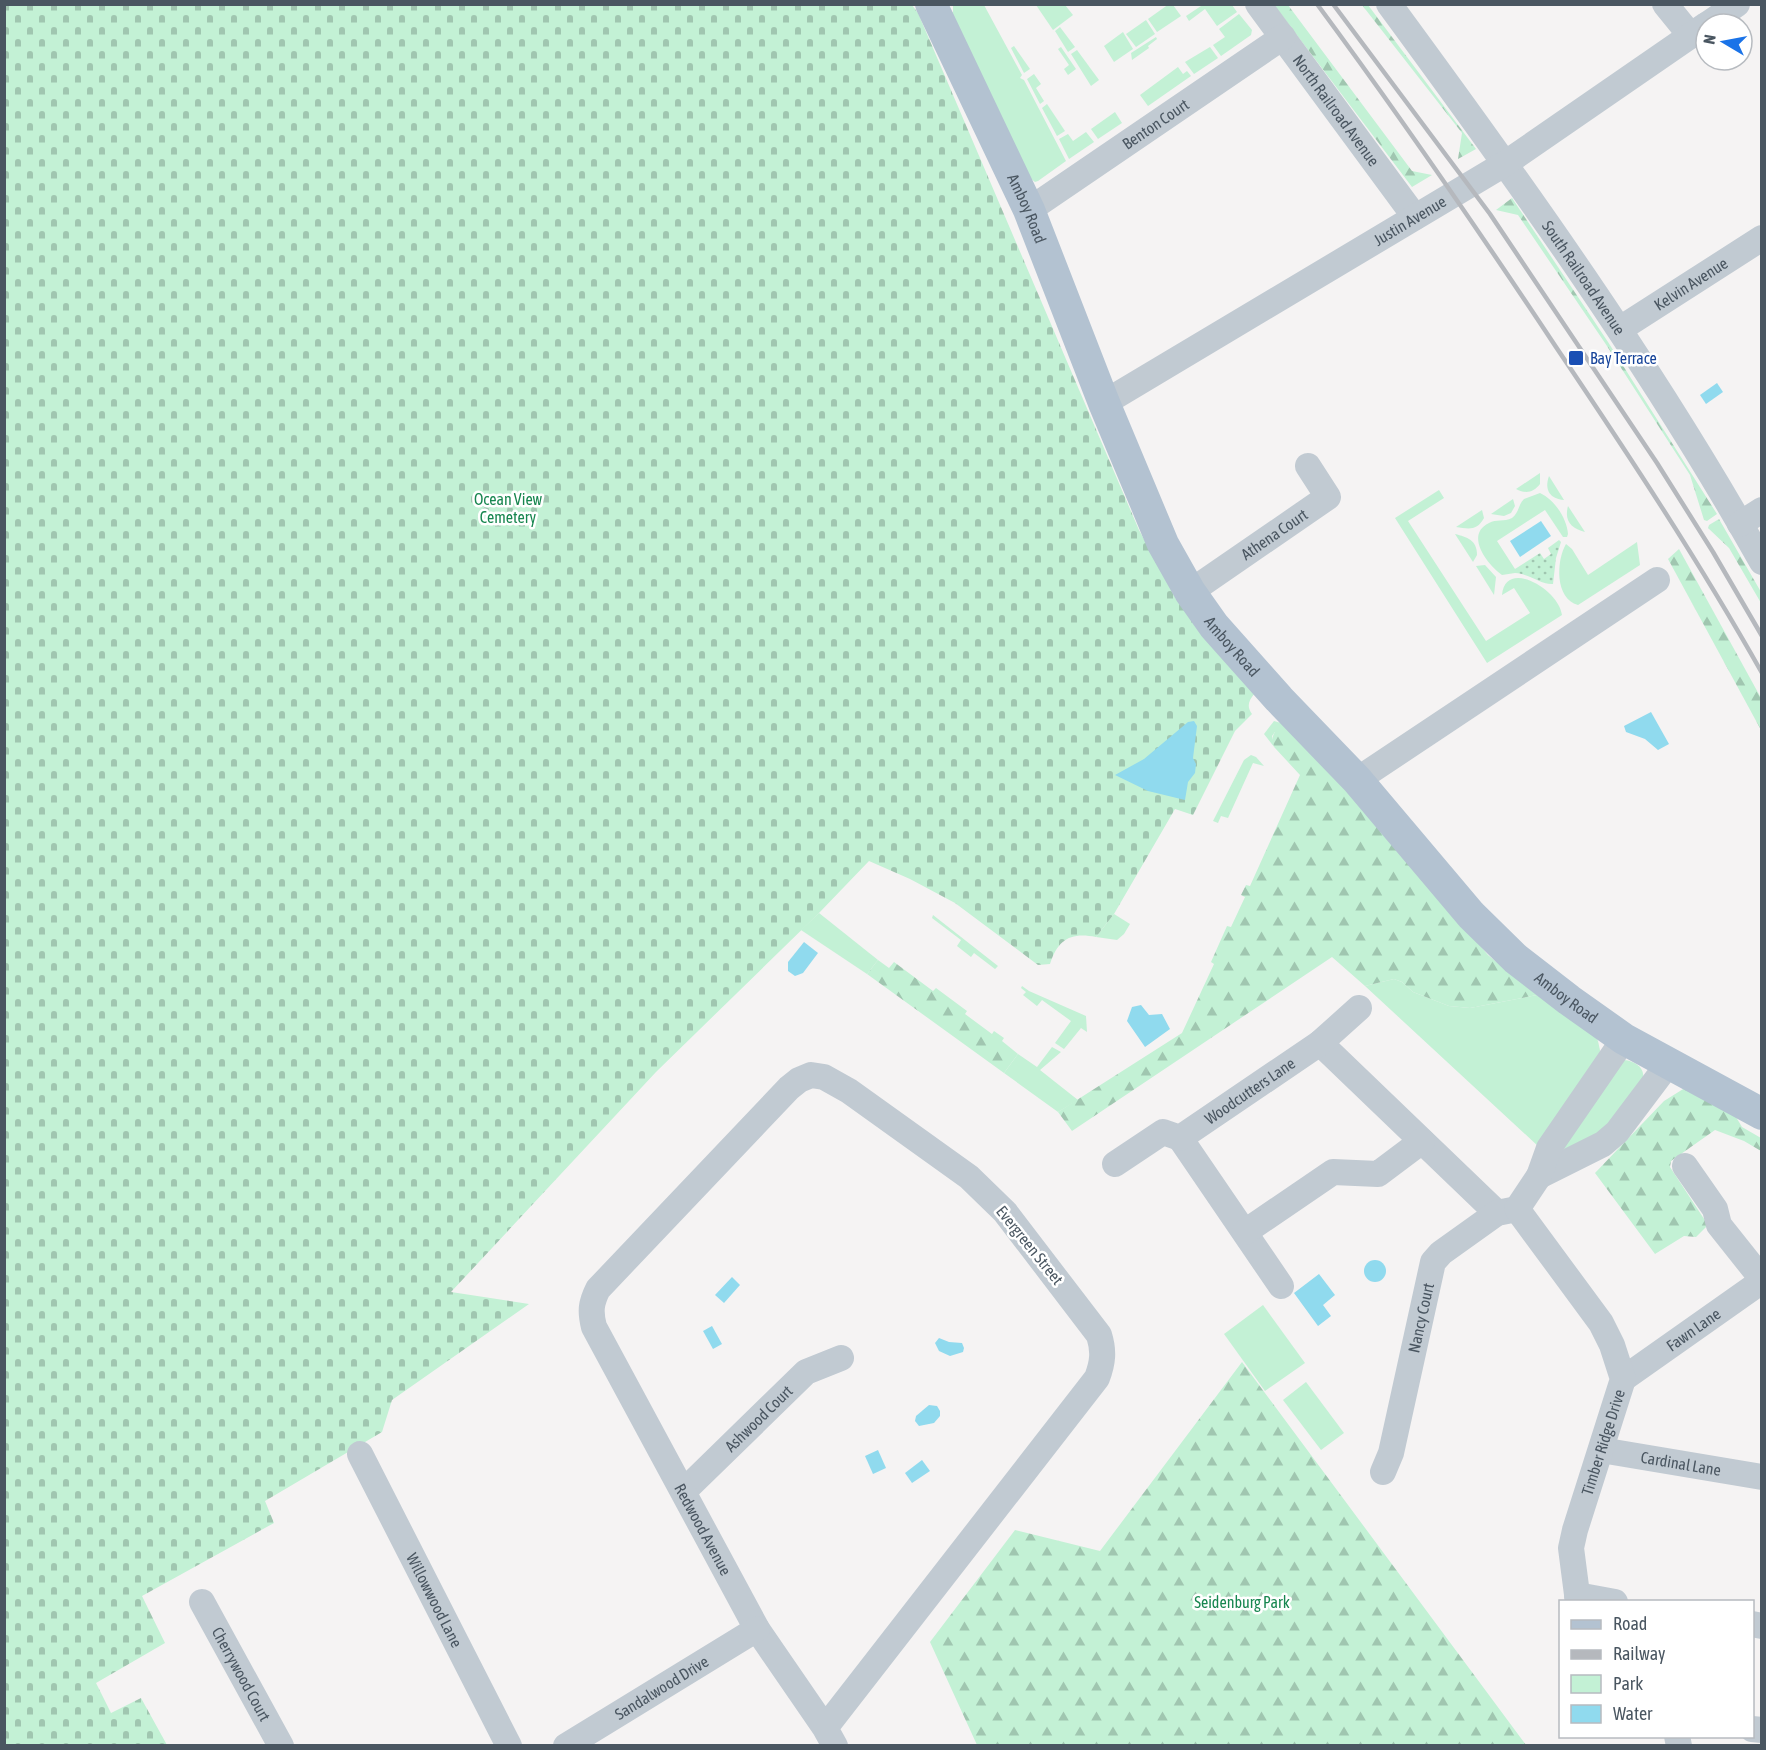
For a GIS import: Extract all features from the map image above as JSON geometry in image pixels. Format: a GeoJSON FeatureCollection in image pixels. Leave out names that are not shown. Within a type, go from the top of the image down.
{"type":"FeatureCollection","features":[{"type":"Feature","properties":{"kind":"main road","name":"Amboy Road"},"geometry":{"type":"LineString","coordinates":[[931,4],[1029,210],[1104,404],[1163,544],[1190,592],[1214,626],[1357,780],[1429,867],[1484,928],[1530,969],[1624,1039],[1761,1114]]}},
{"type":"Feature","properties":{"kind":"street","name":"North Railroad Avenue"},"geometry":{"type":"LineString","coordinates":[[1258,4],[1415,217]]}},
{"type":"Feature","properties":{"kind":"street","name":"South Railroad Avenue"},"geometry":{"type":"LineString","coordinates":[[1389,4],[1506,163],[1620,329],[1761,562]]}},
{"type":"Feature","properties":{"kind":"street"},"geometry":{"type":"LineString","coordinates":[[1665,4],[1694,23]]}},
{"type":"Feature","properties":{"kind":"street","name":"Justin Avenue"},"geometry":{"type":"LineString","coordinates":[[1104,404],[1506,163],[1694,34]]}},
{"type":"Feature","properties":{"kind":"street","name":"Benton Court"},"geometry":{"type":"LineString","coordinates":[[1029,210],[1283,37]]}},
{"type":"Feature","properties":{"kind":"street","name":"Kelvin Avenue"},"geometry":{"type":"LineString","coordinates":[[1620,329],[1761,238]]}},
{"type":"Feature","properties":{"kind":"street","name":"Athena Court"},"geometry":{"type":"LineString","coordinates":[[1190,592],[1328,497],[1308,466]]}},
{"type":"Feature","properties":{"kind":"street"},"geometry":{"type":"LineString","coordinates":[[1740,524],[1761,510]]}},
{"type":"Feature","properties":{"kind":"street"},"geometry":{"type":"LineString","coordinates":[[1357,780],[1657,580]]}},
{"type":"Feature","properties":{"kind":"street","name":"Woodcutters Lane"},"geometry":{"type":"LineString","coordinates":[[1180,1138],[1320,1043],[1359,1008]]}},
{"type":"Feature","properties":{"kind":"street"},"geometry":{"type":"LineString","coordinates":[[1539,1176],[1549,1148],[1624,1039]]}},
{"type":"Feature","properties":{"kind":"street"},"geometry":{"type":"LineString","coordinates":[[1320,1043],[1422,1141],[1507,1211],[1539,1176],[1603,1144],[1617,1132],[1669,1063]]}},
{"type":"Feature","properties":{"kind":"street","name":"Evergreen Street"},"geometry":{"type":"LineString","coordinates":[[591,1303],[598,1289],[789,1088],[799,1080],[811,1075],[824,1077],[849,1091],[969,1177],[1005,1212],[1099,1335],[1103,1347],[1103,1362],[1097,1378],[830,1737]]}},
{"type":"Feature","properties":{"kind":"street"},"geometry":{"type":"LineString","coordinates":[[1114,1164],[1163,1132],[1180,1138],[1281,1287]]}},
{"type":"Feature","properties":{"kind":"street"},"geometry":{"type":"LineString","coordinates":[[1245,1232],[1333,1172],[1378,1174],[1422,1141]]}},
{"type":"Feature","properties":{"kind":"street"},"geometry":{"type":"LineString","coordinates":[[1685,1166],[1715,1209],[1719,1225],[1761,1280]]}},
{"type":"Feature","properties":{"kind":"street","name":"Timber Ridge Drive"},"geometry":{"type":"LineString","coordinates":[[1507,1211],[1601,1323],[1612,1345],[1623,1379],[1571,1548],[1577,1598]]}},
{"type":"Feature","properties":{"kind":"street","name":"Nancy Court"},"geometry":{"type":"LineString","coordinates":[[1383,1472],[1392,1453],[1433,1262],[1441,1253],[1507,1211]]}},
{"type":"Feature","properties":{"kind":"street","name":"Fawn Lane"},"geometry":{"type":"LineString","coordinates":[[1623,1379],[1761,1280]]}},
{"type":"Feature","properties":{"kind":"street","name":"Redwood Avenue"},"geometry":{"type":"LineString","coordinates":[[591,1303],[594,1327],[757,1629],[830,1737]]}},
{"type":"Feature","properties":{"kind":"street","name":"Ashwood Court"},"geometry":{"type":"LineString","coordinates":[[684,1491],[806,1372],[841,1358]]}},
{"type":"Feature","properties":{"kind":"street","name":"Cardinal Lane"},"geometry":{"type":"LineString","coordinates":[[1601,1450],[1761,1477]]}},
{"type":"Feature","properties":{"kind":"street","name":"Willowwood Lane"},"geometry":{"type":"LineString","coordinates":[[360,1454],[509,1746]]}},
{"type":"Feature","properties":{"kind":"street"},"geometry":{"type":"LineString","coordinates":[[1577,1598],[1596,1600]]}},
{"type":"Feature","properties":{"kind":"street","name":"Cherrywood Court"},"geometry":{"type":"LineString","coordinates":[[202,1602],[281,1746]]}},
{"type":"Feature","properties":{"kind":"street","name":"Sandalwood Drive"},"geometry":{"type":"LineString","coordinates":[[566,1746],[757,1629]]}},
{"type":"Feature","properties":{"kind":"green space"},"geometry":{"type":"Polygon","coordinates":[[[1169,4],[1173,5],[1181,16],[1157,32],[1148,19],[1169,4]]]}},
{"type":"Feature","properties":{"kind":"green space"},"geometry":{"type":"Polygon","coordinates":[[[1204,4],[1232,5],[1237,12],[1217,26],[1205,9],[1189,21],[1186,16],[1204,4]]]}},
{"type":"Feature","properties":{"kind":"green space","name":"Ocean View Cemetery"},"geometry":{"type":"Polygon","coordinates":[[[5,5],[912,5],[918,13],[1139,530],[1176,599],[1255,693],[1249,703],[1252,714],[1235,731],[1193,815],[1175,809],[1114,914],[1096,937],[1079,936],[1067,939],[1061,943],[1050,964],[1038,965],[955,903],[910,879],[869,861],[656,1072],[451,1292],[529,1304],[392,1400],[382,1432],[265,1501],[274,1523],[142,1596],[165,1643],[96,1683],[111,1713],[141,1698],[167,1745],[5,1746],[5,5]]]}},
{"type":"Feature","properties":{"kind":"green space"},"geometry":{"type":"Polygon","coordinates":[[[953,5],[984,5],[1022,75],[1020,78],[1024,80],[1066,161],[1038,181],[1035,182],[1030,178],[949,14],[953,12],[953,5]]]}},
{"type":"Feature","properties":{"kind":"green space"},"geometry":{"type":"Polygon","coordinates":[[[1036,5],[1065,5],[1073,15],[1053,30],[1036,5]]]}},
{"type":"Feature","properties":{"kind":"green space"},"geometry":{"type":"Polygon","coordinates":[[[1274,5],[1288,5],[1412,171],[1432,175],[1412,187],[1274,5]]]}},
{"type":"Feature","properties":{"kind":"green space"},"geometry":{"type":"Polygon","coordinates":[[[1362,5],[1368,5],[1476,149],[1458,159],[1462,133],[1362,5]]]}},
{"type":"Feature","properties":{"kind":"green space"},"geometry":{"type":"Polygon","coordinates":[[[1239,14],[1252,30],[1251,35],[1221,56],[1213,45],[1225,37],[1219,29],[1239,14]]]}},
{"type":"Feature","properties":{"kind":"green space"},"geometry":{"type":"Polygon","coordinates":[[[1146,20],[1155,34],[1136,47],[1126,34],[1146,20]]]}},
{"type":"Feature","properties":{"kind":"green space"},"geometry":{"type":"Polygon","coordinates":[[[1060,27],[1075,47],[1068,52],[1055,31],[1060,27]]]}},
{"type":"Feature","properties":{"kind":"green space"},"geometry":{"type":"Polygon","coordinates":[[[1123,32],[1133,49],[1114,62],[1104,46],[1123,32]]]}},
{"type":"Feature","properties":{"kind":"green space"},"geometry":{"type":"Polygon","coordinates":[[[1156,37],[1157,39],[1148,46],[1149,48],[1132,60],[1131,53],[1156,37]]]}},
{"type":"Feature","properties":{"kind":"green space"},"geometry":{"type":"Polygon","coordinates":[[[1014,46],[1030,69],[1024,73],[1011,48],[1014,46]]]}},
{"type":"Feature","properties":{"kind":"green space"},"geometry":{"type":"Polygon","coordinates":[[[1061,47],[1076,69],[1068,75],[1064,69],[1069,65],[1058,49],[1061,47]]]}},
{"type":"Feature","properties":{"kind":"green space"},"geometry":{"type":"Polygon","coordinates":[[[1210,47],[1218,58],[1194,74],[1185,62],[1210,47]]]}},
{"type":"Feature","properties":{"kind":"green space"},"geometry":{"type":"Polygon","coordinates":[[[1077,50],[1099,80],[1091,86],[1071,54],[1077,50]]]}},
{"type":"Feature","properties":{"kind":"green space"},"geometry":{"type":"Polygon","coordinates":[[[1178,67],[1183,74],[1187,71],[1191,76],[1148,106],[1140,95],[1178,67]]]}},
{"type":"Feature","properties":{"kind":"green space"},"geometry":{"type":"Polygon","coordinates":[[[1034,74],[1041,84],[1036,88],[1044,101],[1040,104],[1027,79],[1034,74]]]}},
{"type":"Feature","properties":{"kind":"green space"},"geometry":{"type":"Polygon","coordinates":[[[1047,104],[1065,131],[1057,136],[1042,108],[1047,104]]]}},
{"type":"Feature","properties":{"kind":"green space"},"geometry":{"type":"Polygon","coordinates":[[[1115,112],[1122,123],[1098,139],[1091,129],[1115,112]]]}},
{"type":"Feature","properties":{"kind":"green space"},"geometry":{"type":"Polygon","coordinates":[[[1086,132],[1094,142],[1069,159],[1059,139],[1068,134],[1073,141],[1086,132]]]}},
{"type":"Feature","properties":{"kind":"green space"},"geometry":{"type":"Polygon","coordinates":[[[1512,198],[1608,342],[1717,514],[1707,521],[1704,520],[1690,475],[1605,343],[1518,215],[1496,210],[1512,198]]]}},
{"type":"Feature","properties":{"kind":"green space"},"geometry":{"type":"Polygon","coordinates":[[[1540,473],[1540,484],[1532,491],[1523,492],[1516,489],[1540,473]]]}},
{"type":"Feature","properties":{"kind":"green space"},"geometry":{"type":"Polygon","coordinates":[[[1549,476],[1564,500],[1555,498],[1549,493],[1547,486],[1549,476]]]}},
{"type":"Feature","properties":{"kind":"green space"},"geometry":{"type":"Polygon","coordinates":[[[1439,490],[1444,498],[1408,521],[1486,641],[1530,613],[1514,588],[1502,595],[1505,584],[1512,579],[1522,578],[1542,587],[1559,605],[1562,615],[1487,663],[1395,518],[1439,490]]]}},
{"type":"Feature","properties":{"kind":"green space"},"geometry":{"type":"Polygon","coordinates":[[[1540,493],[1551,500],[1559,511],[1567,528],[1567,537],[1563,537],[1545,510],[1497,541],[1515,569],[1515,573],[1502,575],[1481,550],[1478,542],[1482,528],[1494,521],[1512,518],[1524,499],[1540,493]]]}},
{"type":"Feature","properties":{"kind":"green space"},"geometry":{"type":"Polygon","coordinates":[[[1513,499],[1515,506],[1511,513],[1504,516],[1491,514],[1513,499]]]}},
{"type":"Feature","properties":{"kind":"green space"},"geometry":{"type":"Polygon","coordinates":[[[1568,506],[1585,532],[1576,528],[1568,520],[1568,506]]]}},
{"type":"Feature","properties":{"kind":"green space"},"geometry":{"type":"Polygon","coordinates":[[[1482,510],[1484,518],[1475,527],[1456,527],[1482,510]]]}},
{"type":"Feature","properties":{"kind":"green space"},"geometry":{"type":"Polygon","coordinates":[[[1719,519],[1761,592],[1761,603],[1729,548],[1708,528],[1719,519]]]}},
{"type":"Feature","properties":{"kind":"green space"},"geometry":{"type":"Polygon","coordinates":[[[1455,534],[1467,538],[1475,546],[1477,555],[1473,562],[1455,534]]]}},
{"type":"Feature","properties":{"kind":"green space"},"geometry":{"type":"Polygon","coordinates":[[[1559,540],[1561,542],[1556,558],[1553,584],[1515,573],[1515,569],[1540,553],[1544,559],[1551,554],[1548,548],[1559,540]]]}},
{"type":"Feature","properties":{"kind":"green space"},"geometry":{"type":"Polygon","coordinates":[[[1637,542],[1640,565],[1578,605],[1565,595],[1561,588],[1559,569],[1566,544],[1572,549],[1588,575],[1637,542]]]}},
{"type":"Feature","properties":{"kind":"green space"},"geometry":{"type":"Polygon","coordinates":[[[1679,549],[1761,698],[1761,730],[1668,559],[1679,549]]]}},
{"type":"Feature","properties":{"kind":"green space"},"geometry":{"type":"Polygon","coordinates":[[[1485,565],[1496,577],[1494,595],[1476,566],[1485,565]]]}},
{"type":"Feature","properties":{"kind":"green space"},"geometry":{"type":"Polygon","coordinates":[[[1274,721],[1281,723],[1334,769],[1275,732],[1272,736],[1275,748],[1264,734],[1274,721]]]}},
{"type":"Feature","properties":{"kind":"green space"},"geometry":{"type":"Polygon","coordinates":[[[1285,727],[1334,769],[1488,955],[1537,995],[1470,1008],[1449,1006],[1413,992],[1402,982],[1394,979],[1365,986],[1332,957],[1072,1131],[1058,1112],[1182,1033],[1214,964],[1211,962],[1227,926],[1231,927],[1245,897],[1241,895],[1246,885],[1250,886],[1300,775],[1275,748],[1273,737],[1275,732],[1285,727]]]}},
{"type":"Feature","properties":{"kind":"green space"},"geometry":{"type":"Polygon","coordinates":[[[1251,755],[1264,766],[1253,763],[1228,818],[1221,816],[1218,823],[1213,821],[1244,760],[1251,755]]]}},
{"type":"Feature","properties":{"kind":"green space"},"geometry":{"type":"Polygon","coordinates":[[[819,913],[878,960],[867,974],[801,930],[819,913]]]}},
{"type":"Feature","properties":{"kind":"green space"},"geometry":{"type":"Polygon","coordinates":[[[1114,914],[1130,924],[1124,934],[1117,940],[1096,937],[1114,914]]]}},
{"type":"Feature","properties":{"kind":"green space"},"geometry":{"type":"Polygon","coordinates":[[[933,915],[998,966],[995,969],[974,953],[971,957],[957,946],[961,940],[932,918],[933,915]]]}},
{"type":"Feature","properties":{"kind":"green space"},"geometry":{"type":"Polygon","coordinates":[[[878,960],[889,968],[894,962],[933,991],[936,988],[967,1011],[965,1014],[992,1034],[994,1031],[1004,1038],[1002,1041],[1018,1054],[1004,1073],[867,974],[878,960]]]}},
{"type":"Feature","properties":{"kind":"green space"},"geometry":{"type":"Polygon","coordinates":[[[1394,979],[1402,982],[1413,992],[1449,1006],[1470,1008],[1537,995],[1595,1035],[1601,1055],[1539,1147],[1365,986],[1394,979]]]}},
{"type":"Feature","properties":{"kind":"green space"},"geometry":{"type":"Polygon","coordinates":[[[1022,986],[1086,1016],[1087,1032],[1081,1028],[1064,1049],[1055,1043],[1071,1021],[1042,1000],[1037,1006],[1023,995],[1026,992],[1021,988],[1022,986]]]}},
{"type":"Feature","properties":{"kind":"green space"},"geometry":{"type":"Polygon","coordinates":[[[1052,1047],[1061,1052],[1040,1070],[1078,1100],[1058,1112],[1004,1073],[1018,1054],[1037,1067],[1052,1047]]]}},
{"type":"Feature","properties":{"kind":"green space"},"geometry":{"type":"Polygon","coordinates":[[[1624,1060],[1638,1065],[1643,1079],[1605,1133],[1587,1147],[1557,1150],[1624,1060]]]}},
{"type":"Feature","properties":{"kind":"green space"},"geometry":{"type":"Polygon","coordinates":[[[1688,1086],[1736,1117],[1742,1127],[1761,1138],[1761,1151],[1744,1141],[1715,1130],[1671,1161],[1670,1167],[1708,1225],[1696,1237],[1684,1236],[1655,1254],[1595,1173],[1664,1101],[1688,1086]]]}},
{"type":"Feature","properties":{"kind":"green space"},"geometry":{"type":"Polygon","coordinates":[[[1263,1305],[1305,1363],[1265,1391],[1224,1334],[1263,1305]]]}},
{"type":"Feature","properties":{"kind":"green space","name":"Seidenburg Park"},"geometry":{"type":"Polygon","coordinates":[[[1242,1362],[1526,1745],[977,1745],[930,1642],[1015,1530],[1100,1551],[1242,1362]]]}},
{"type":"Feature","properties":{"kind":"green space"},"geometry":{"type":"Polygon","coordinates":[[[1306,1382],[1344,1433],[1321,1450],[1283,1400],[1306,1382]]]}},
{"type":"Feature","properties":{"kind":"water"},"geometry":{"type":"Polygon","coordinates":[[[1717,383],[1723,392],[1706,404],[1700,395],[1717,383]]]}},
{"type":"Feature","properties":{"kind":"water"},"geometry":{"type":"Polygon","coordinates":[[[1541,521],[1551,536],[1520,557],[1510,541],[1541,521]]]}},
{"type":"Feature","properties":{"kind":"water"},"geometry":{"type":"Polygon","coordinates":[[[1651,712],[1669,744],[1658,750],[1645,739],[1626,732],[1624,726],[1651,712]]]}},
{"type":"Feature","properties":{"kind":"water"},"geometry":{"type":"Polygon","coordinates":[[[1194,721],[1197,726],[1193,758],[1196,764],[1195,773],[1188,782],[1185,800],[1148,791],[1115,775],[1144,759],[1188,722],[1194,721]]]}},
{"type":"Feature","properties":{"kind":"water"},"geometry":{"type":"Polygon","coordinates":[[[804,942],[818,953],[803,973],[795,976],[788,971],[788,962],[804,942]]]}},
{"type":"Feature","properties":{"kind":"water"},"geometry":{"type":"Polygon","coordinates":[[[1141,1005],[1149,1015],[1162,1014],[1170,1029],[1145,1047],[1127,1021],[1132,1007],[1141,1005]]]}},
{"type":"Feature","properties":{"kind":"water"},"geometry":{"type":"Polygon","coordinates":[[[1371,1260],[1379,1260],[1386,1267],[1386,1275],[1379,1282],[1371,1282],[1364,1275],[1364,1267],[1371,1260]]]}},
{"type":"Feature","properties":{"kind":"water"},"geometry":{"type":"Polygon","coordinates":[[[1319,1274],[1335,1295],[1323,1305],[1331,1316],[1318,1326],[1294,1293],[1319,1274]]]}},
{"type":"Feature","properties":{"kind":"water"},"geometry":{"type":"Polygon","coordinates":[[[732,1277],[740,1285],[724,1303],[715,1295],[732,1277]]]}},
{"type":"Feature","properties":{"kind":"water"},"geometry":{"type":"Polygon","coordinates":[[[712,1326],[722,1344],[713,1349],[703,1331],[712,1326]]]}},
{"type":"Feature","properties":{"kind":"water"},"geometry":{"type":"Polygon","coordinates":[[[939,1338],[962,1343],[963,1352],[950,1356],[939,1351],[935,1343],[939,1338]]]}},
{"type":"Feature","properties":{"kind":"water"},"geometry":{"type":"Polygon","coordinates":[[[929,1405],[937,1406],[940,1416],[934,1423],[919,1426],[915,1421],[916,1416],[929,1405]]]}},
{"type":"Feature","properties":{"kind":"water"},"geometry":{"type":"Polygon","coordinates":[[[878,1450],[886,1468],[873,1474],[865,1456],[878,1450]]]}},
{"type":"Feature","properties":{"kind":"water"},"geometry":{"type":"Polygon","coordinates":[[[922,1460],[930,1471],[912,1483],[905,1473],[922,1460]]]}},
{"type":"Feature","properties":{"kind":"railway"},"geometry":{"type":"LineString","coordinates":[[1317,4],[1439,174],[1610,427],[1688,549],[1762,673]]}},
{"type":"Feature","properties":{"kind":"railway"},"geometry":{"type":"LineString","coordinates":[[1333,4],[1490,214],[1657,463],[1762,636]]}},
{"type":"Feature","properties":{"kind":"place","name":"Bay Terrace"},"geometry":{"type":"Point","coordinates":[1576,358]}}]}
